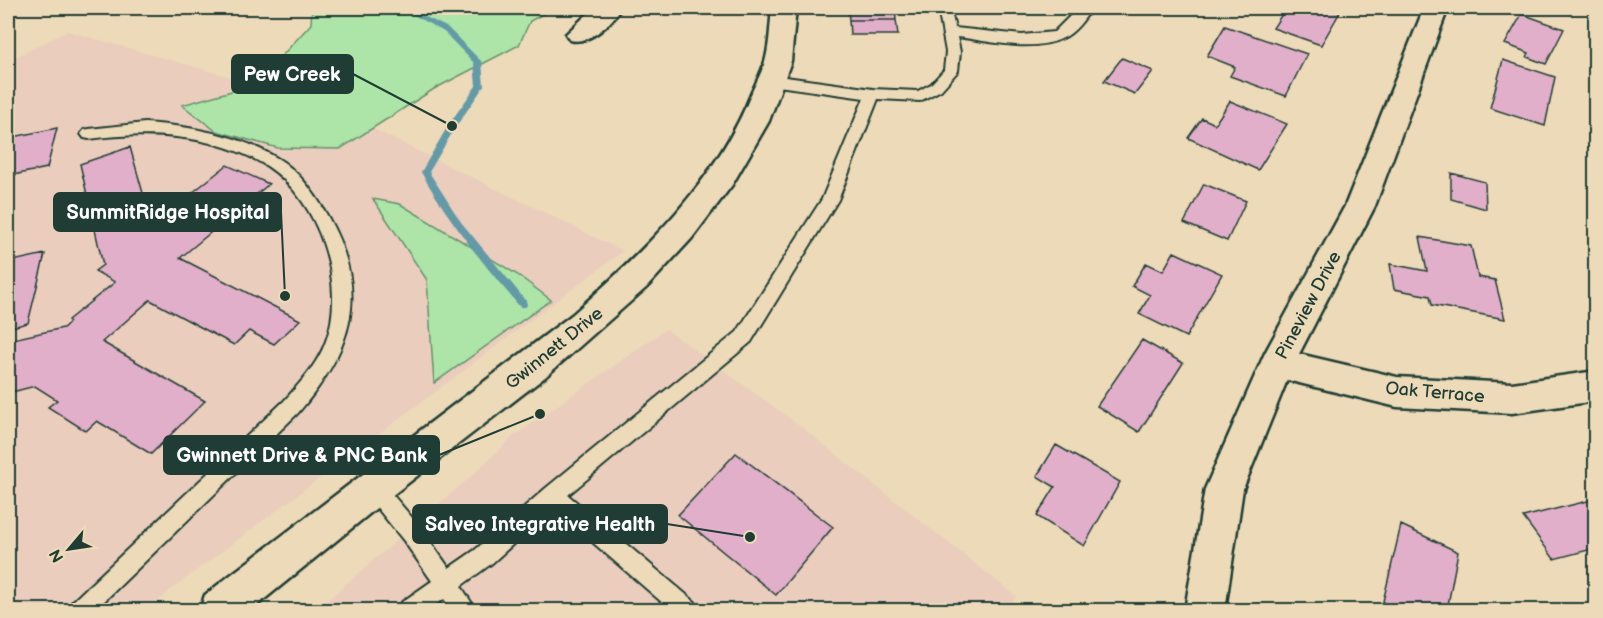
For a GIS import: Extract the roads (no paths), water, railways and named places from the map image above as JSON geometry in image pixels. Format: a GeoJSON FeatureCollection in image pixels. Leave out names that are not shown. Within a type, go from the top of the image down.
{"type":"FeatureCollection","features":[{"type":"Feature","properties":{"kind":"street"},"geometry":{"type":"LineString","coordinates":[[579,34],[609,8]]}},
{"type":"Feature","properties":{"kind":"street","name":"Gwinnett Drive"},"geometry":{"type":"LineString","coordinates":[[220,610],[302,541],[598,315],[673,239],[714,186],[743,141],[771,80],[778,59],[784,8]]}},
{"type":"Feature","properties":{"kind":"street","name":"Pineview Drive"},"geometry":{"type":"LineString","coordinates":[[1205,610],[1224,489],[1277,363],[1360,206],[1436,8]]}},
{"type":"Feature","properties":{"kind":"street","name":"Oak Terrace"},"geometry":{"type":"LineString","coordinates":[[1277,363],[1397,392],[1512,398],[1596,386]]}},
{"type":"Feature","properties":{"kind":"lane"},"geometry":{"type":"LineString","coordinates":[[771,80],[873,94],[920,96],[936,87],[951,70],[953,52],[944,8]]}},
{"type":"Feature","properties":{"kind":"lane"},"geometry":{"type":"LineString","coordinates":[[949,33],[1030,40],[1045,39],[1060,35],[1085,8]]}},
{"type":"Feature","properties":{"kind":"lane"},"geometry":{"type":"LineString","coordinates":[[410,610],[483,557],[553,495],[744,337],[830,200],[873,94]]}},
{"type":"Feature","properties":{"kind":"lane"},"geometry":{"type":"LineString","coordinates":[[80,610],[296,399],[330,353],[339,324],[343,297],[341,272],[326,226],[308,198],[284,171],[267,160],[245,150],[196,137],[152,129],[126,129],[89,134]]}},
{"type":"Feature","properties":{"kind":"lane"},"geometry":{"type":"LineString","coordinates":[[373,487],[412,534],[465,610]]}},
{"type":"Feature","properties":{"kind":"lane"},"geometry":{"type":"LineString","coordinates":[[553,495],[687,610]]}},
{"type":"Feature","properties":{"kind":"waterway"},"geometry":{"type":"LineString","coordinates":[[404,8],[446,30],[478,62],[480,86],[452,126],[425,172],[458,224],[523,304]]}},
{"type":"Feature","properties":{"kind":"place","name":"Pew Creek"},"geometry":{"type":"Point","coordinates":[452,126]}},
{"type":"Feature","properties":{"kind":"place","name":"SummitRidge Hospital"},"geometry":{"type":"Point","coordinates":[285,296]}},
{"type":"Feature","properties":{"kind":"place","name":"Gwinnett Drive & PNC Bank"},"geometry":{"type":"Point","coordinates":[540,414]}},
{"type":"Feature","properties":{"kind":"place","name":"Salveo Integrative Health"},"geometry":{"type":"Point","coordinates":[750,537]}}]}
